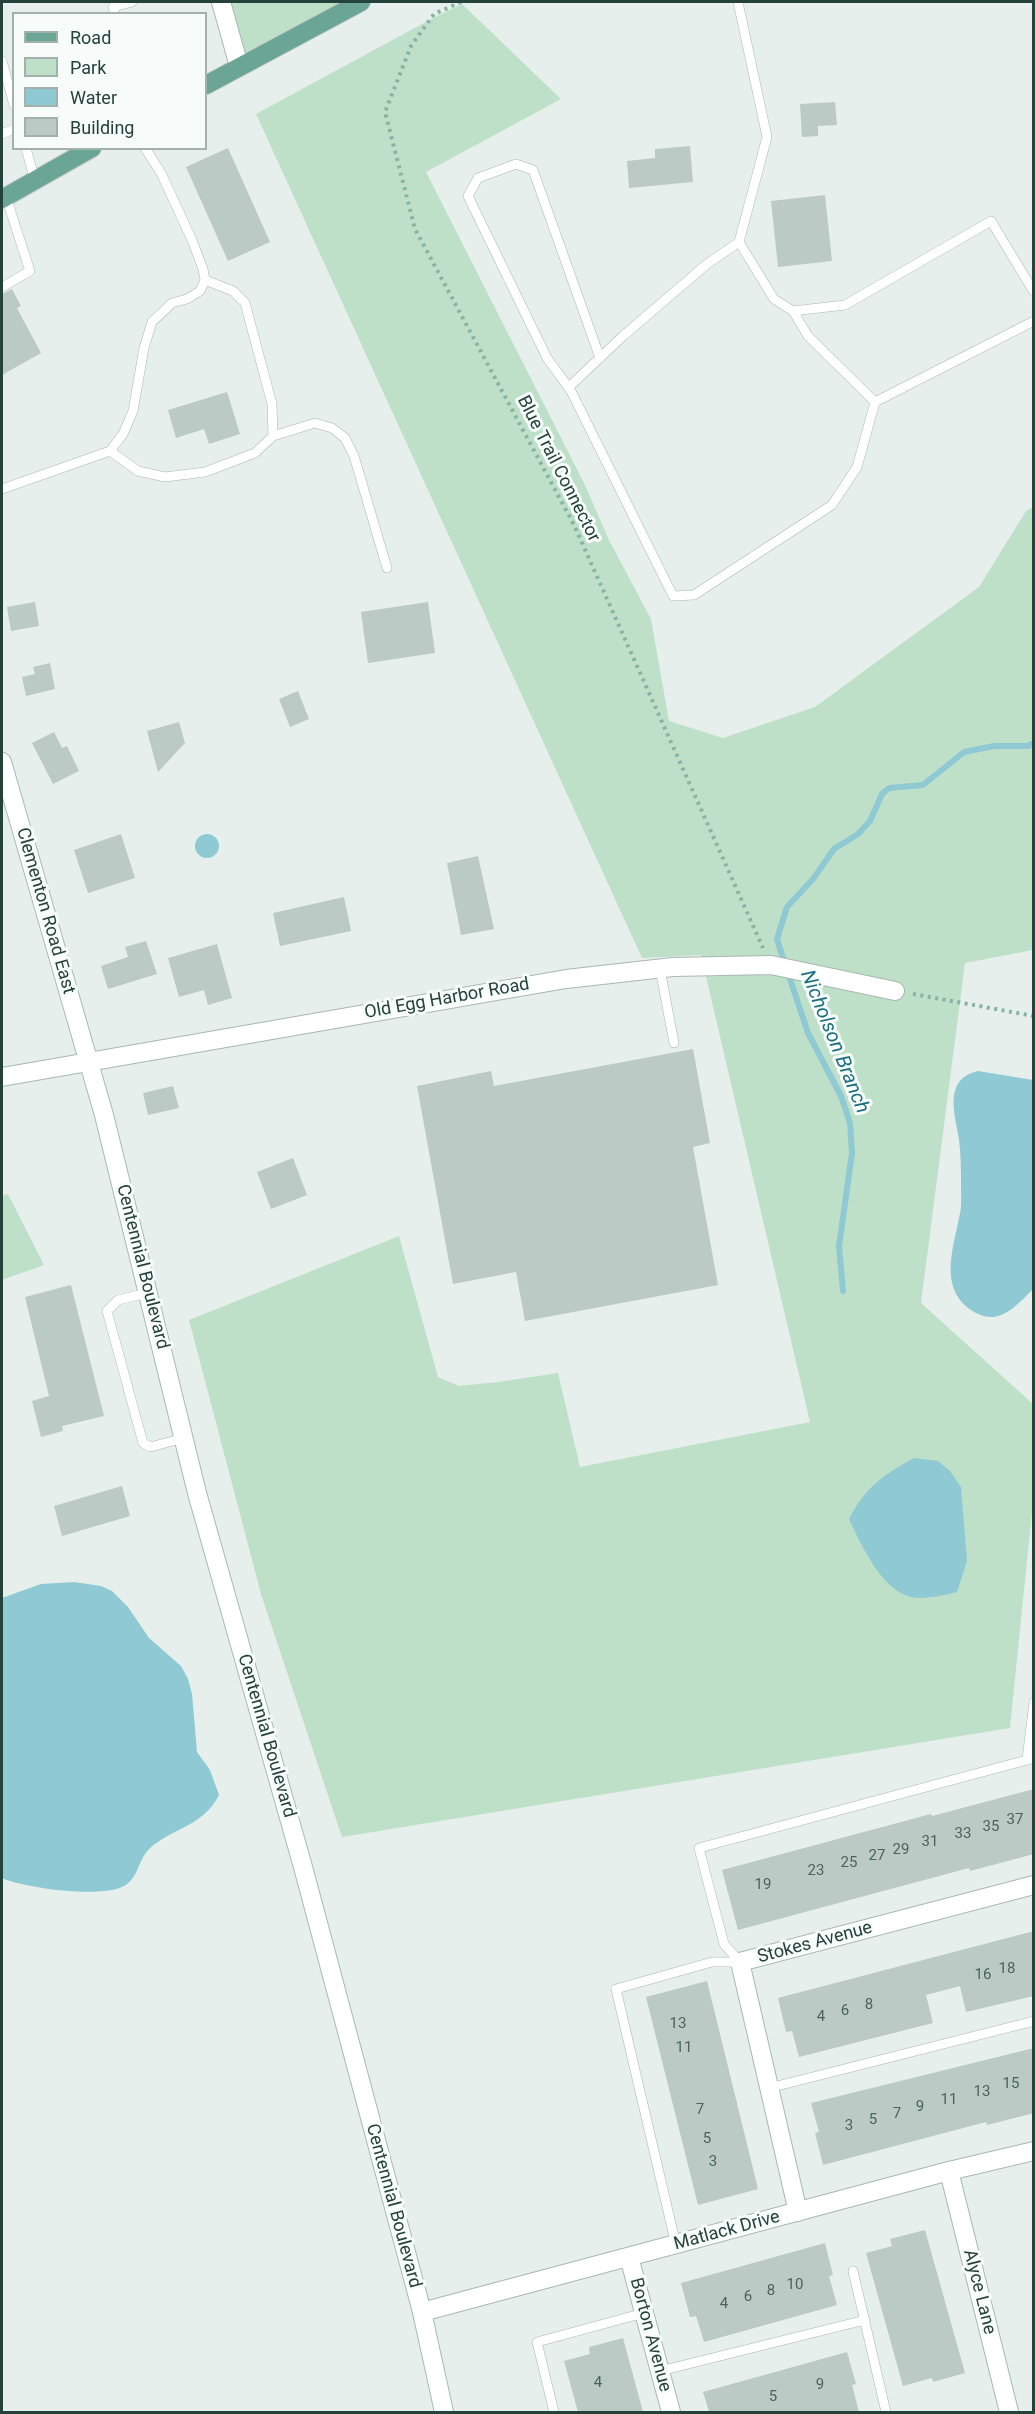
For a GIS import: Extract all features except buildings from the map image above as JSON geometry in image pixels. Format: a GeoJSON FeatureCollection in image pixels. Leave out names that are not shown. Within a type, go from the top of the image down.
{"type":"FeatureCollection","features":[{"type":"Feature","properties":{"kind":"main road"},"geometry":{"type":"LineString","coordinates":[[207,84],[361,2]]}},
{"type":"Feature","properties":{"kind":"main road"},"geometry":{"type":"LineString","coordinates":[[4,198],[89,150]]}},
{"type":"Feature","properties":{"kind":"street"},"geometry":{"type":"LineString","coordinates":[[221,2],[239,66]]}},
{"type":"Feature","properties":{"kind":"street","name":"Clementon Road East"},"geometry":{"type":"LineString","coordinates":[[2,762],[88,1060]]}},
{"type":"Feature","properties":{"kind":"street","name":"Old Egg Harbor Road"},"geometry":{"type":"LineString","coordinates":[[2,1077],[88,1060],[566,979],[660,969],[771,965],[895,991]]}},
{"type":"Feature","properties":{"kind":"street","name":"Centennial Boulevard"},"geometry":{"type":"LineString","coordinates":[[88,1060],[197,1493],[303,1867],[422,2312],[444,2412]]}},
{"type":"Feature","properties":{"kind":"street","name":"Stokes Avenue"},"geometry":{"type":"LineString","coordinates":[[798,2212],[740,1962],[1034,1885]]}},
{"type":"Feature","properties":{"kind":"street","name":"Matlack Drive"},"geometry":{"type":"LineString","coordinates":[[422,2312],[949,2171],[1034,2151]]}},
{"type":"Feature","properties":{"kind":"street","name":"Alyce Lane"},"geometry":{"type":"LineString","coordinates":[[949,2171],[1003,2411]]}},
{"type":"Feature","properties":{"kind":"street","name":"Borton Avenue"},"geometry":{"type":"LineString","coordinates":[[629,2257],[671,2412]]}},
{"type":"Feature","properties":{"kind":"lane"},"geometry":{"type":"LineString","coordinates":[[114,12],[113,7],[132,2]]}},
{"type":"Feature","properties":{"kind":"lane"},"geometry":{"type":"LineString","coordinates":[[569,387],[623,336],[707,264],[739,242],[767,137],[738,2]]}},
{"type":"Feature","properties":{"kind":"lane"},"geometry":{"type":"LineString","coordinates":[[2,61],[12,98]]}},
{"type":"Feature","properties":{"kind":"lane"},"geometry":{"type":"LineString","coordinates":[[27,150],[35,181]]}},
{"type":"Feature","properties":{"kind":"lane"},"geometry":{"type":"LineString","coordinates":[[2,489],[110,451],[123,434],[133,411],[144,348],[152,322],[172,303],[187,299],[200,291],[205,280],[192,240],[161,172],[146,150]]}},
{"type":"Feature","properties":{"kind":"lane"},"geometry":{"type":"LineString","coordinates":[[600,358],[533,170],[516,164],[478,178],[468,196],[547,358],[569,387],[673,596],[694,595],[832,505],[857,467],[875,402],[1034,321]]}},
{"type":"Feature","properties":{"kind":"lane"},"geometry":{"type":"LineString","coordinates":[[2,287],[30,271],[4,198]]}},
{"type":"Feature","properties":{"kind":"lane"},"geometry":{"type":"LineString","coordinates":[[793,311],[845,305],[991,221],[1034,292]]}},
{"type":"Feature","properties":{"kind":"lane"},"geometry":{"type":"LineString","coordinates":[[739,242],[774,299],[793,311],[808,336],[875,402]]}},
{"type":"Feature","properties":{"kind":"lane"},"geometry":{"type":"LineString","coordinates":[[205,280],[233,291],[245,303],[272,404],[273,436]]}},
{"type":"Feature","properties":{"kind":"lane"},"geometry":{"type":"LineString","coordinates":[[110,451],[138,471],[165,477],[206,472],[255,453],[273,436],[315,423],[332,428],[345,438],[354,456],[387,568]]}},
{"type":"Feature","properties":{"kind":"lane"},"geometry":{"type":"LineString","coordinates":[[660,969],[674,1043]]}},
{"type":"Feature","properties":{"kind":"lane"},"geometry":{"type":"LineString","coordinates":[[148,1293],[118,1300],[107,1311],[143,1443],[150,1448],[184,1438]]}},
{"type":"Feature","properties":{"kind":"lane"},"geometry":{"type":"LineString","coordinates":[[740,1962],[724,1944],[699,1848],[1030,1758],[1034,1702]]}},
{"type":"Feature","properties":{"kind":"lane"},"geometry":{"type":"LineString","coordinates":[[676,2244],[616,1989],[712,1962],[740,1962]]}},
{"type":"Feature","properties":{"kind":"lane"},"geometry":{"type":"LineString","coordinates":[[769,2088],[1034,2020]]}},
{"type":"Feature","properties":{"kind":"lane"},"geometry":{"type":"LineString","coordinates":[[853,2271],[886,2412]]}},
{"type":"Feature","properties":{"kind":"lane"},"geometry":{"type":"LineString","coordinates":[[554,2412],[537,2342],[644,2313]]}},
{"type":"Feature","properties":{"kind":"lane"},"geometry":{"type":"LineString","coordinates":[[660,2371],[864,2320]]}},
{"type":"Feature","properties":{"kind":"path","name":"Blue Trail Connector"},"geometry":{"type":"LineString","coordinates":[[461,2],[434,14],[411,46],[385,112],[415,229],[574,525],[771,965]]}},
{"type":"Feature","properties":{"kind":"path"},"geometry":{"type":"LineString","coordinates":[[895,991],[1034,1016]]}},
{"type":"Feature","properties":{"kind":"green space"},"geometry":{"type":"Polygon","coordinates":[[[227,2],[369,2],[239,66],[227,2]]]}},
{"type":"Feature","properties":{"kind":"green space"},"geometry":{"type":"Polygon","coordinates":[[[462,4],[561,99],[426,172],[584,483],[609,540],[651,619],[669,721],[723,738],[815,707],[979,587],[1026,511],[1033,507],[1033,950],[965,963],[921,1303],[1033,1404],[1033,1502],[1010,1728],[342,1837],[261,1594],[189,1320],[399,1236],[438,1377],[459,1386],[558,1373],[580,1467],[810,1422],[701,955],[642,958],[256,114],[462,4]]]}},
{"type":"Feature","properties":{"kind":"green space"},"geometry":{"type":"Polygon","coordinates":[[[8,1194],[44,1265],[2,1280],[2,1196],[8,1194]]]}},
{"type":"Feature","properties":{"kind":"water"},"geometry":{"type":"Polygon","coordinates":[[[207,834],[216,837],[219,846],[216,855],[207,858],[198,855],[195,846],[198,837],[207,834]]]}},
{"type":"Feature","properties":{"kind":"water"},"geometry":{"type":"Polygon","coordinates":[[[978,1071],[1033,1080],[1033,1289],[1008,1312],[993,1317],[976,1313],[964,1304],[956,1293],[951,1268],[961,1210],[960,1151],[954,1112],[954,1095],[962,1078],[978,1071]]]}},
{"type":"Feature","properties":{"kind":"water"},"geometry":{"type":"Polygon","coordinates":[[[914,1458],[938,1461],[950,1471],[961,1487],[967,1561],[957,1592],[922,1598],[900,1593],[881,1576],[873,1565],[849,1519],[855,1508],[876,1483],[914,1458]]]}},
{"type":"Feature","properties":{"kind":"water"},"geometry":{"type":"Polygon","coordinates":[[[74,1582],[101,1586],[112,1591],[128,1607],[149,1638],[181,1666],[192,1694],[197,1752],[210,1770],[219,1795],[199,1819],[149,1849],[135,1875],[127,1884],[117,1889],[103,1891],[46,1889],[2,1878],[2,1598],[41,1584],[74,1582]]]}},
{"type":"Feature","properties":{"kind":"waterway","name":"Nicholson Branch"},"geometry":{"type":"LineString","coordinates":[[843,1291],[839,1246],[852,1153],[850,1123],[841,1096],[808,1033],[777,939],[787,907],[813,879],[834,849],[858,834],[870,821],[882,794],[889,788],[923,785],[964,752],[994,746],[1028,746],[1034,743]]}}]}
